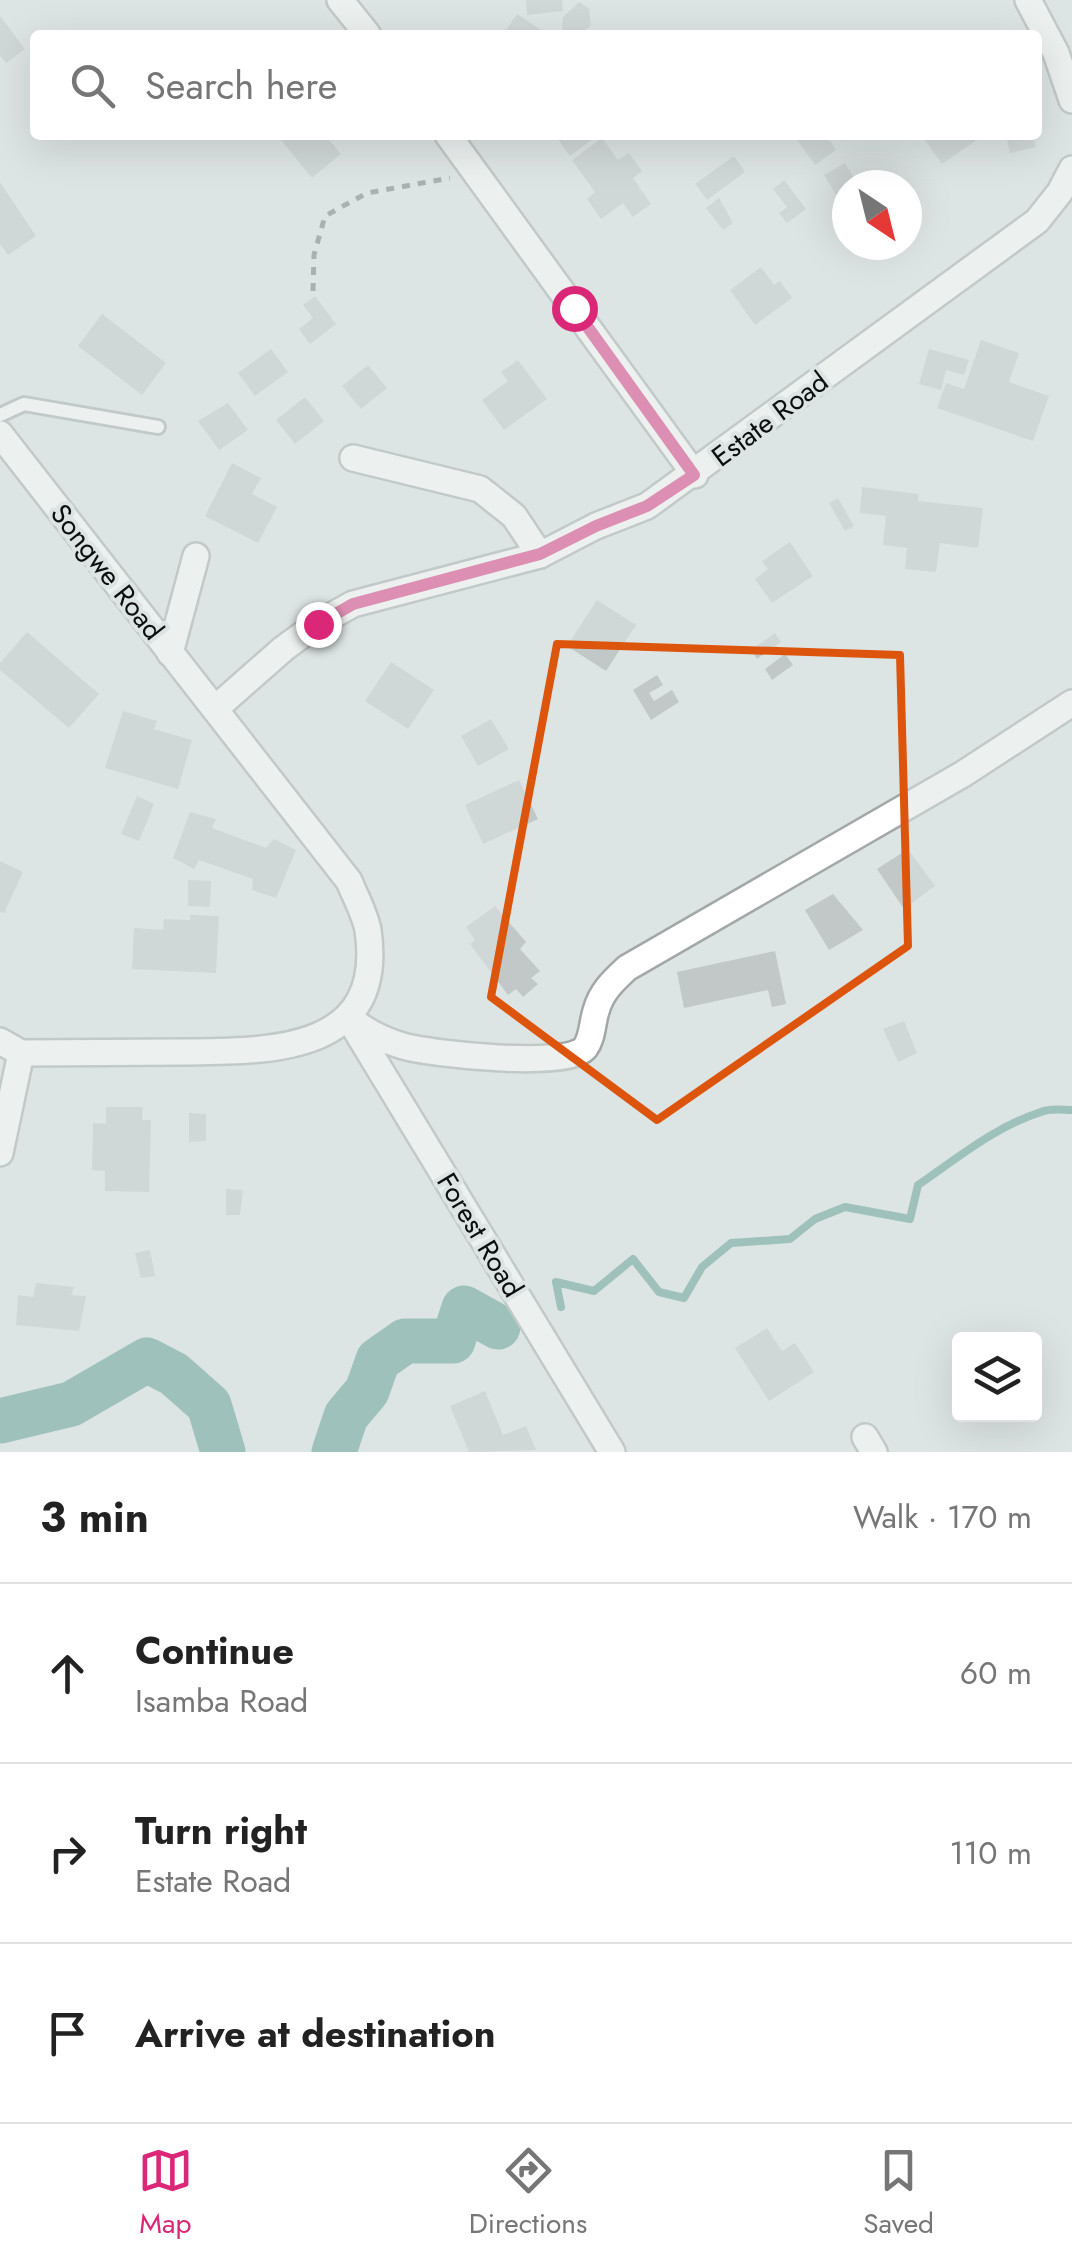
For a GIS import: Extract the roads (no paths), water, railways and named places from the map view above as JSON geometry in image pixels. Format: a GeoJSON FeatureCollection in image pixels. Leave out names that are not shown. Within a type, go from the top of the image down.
{"type":"FeatureCollection","features":[{"type":"Feature","properties":{"kind":"street"},"geometry":{"type":"LineString","coordinates":[[340,0],[364,30]]}},
{"type":"Feature","properties":{"kind":"street"},"geometry":{"type":"LineString","coordinates":[[1028,0],[1056,53],[1072,100]]}},
{"type":"Feature","properties":{"kind":"street"},"geometry":{"type":"LineString","coordinates":[[452,140],[694,475]]}},
{"type":"Feature","properties":{"kind":"street","name":"Estate Road"},"geometry":{"type":"LineString","coordinates":[[216,708],[283,649],[353,604],[540,554],[647,506],[1037,220],[1060,192],[1072,169]]}},
{"type":"Feature","properties":{"kind":"street","name":"Songwe Road"},"geometry":{"type":"LineString","coordinates":[[0,434],[349,880],[368,928],[369,962],[364,995],[348,1018]]}},
{"type":"Feature","properties":{"kind":"street"},"geometry":{"type":"LineString","coordinates":[[353,458],[480,489],[514,516],[540,554]]}},
{"type":"Feature","properties":{"kind":"street"},"geometry":{"type":"LineString","coordinates":[[170,654],[196,556]]}},
{"type":"Feature","properties":{"kind":"street"},"geometry":{"type":"LineString","coordinates":[[0,1153],[10,1047],[259,1051],[309,1040],[348,1018],[367,1032],[404,1047],[495,1057],[549,1059],[577,1054],[586,1048],[606,987],[626,968],[963,774],[1072,703]]}},
{"type":"Feature","properties":{"kind":"street","name":"Forest Road"},"geometry":{"type":"LineString","coordinates":[[348,1018],[612,1452]]}},
{"type":"Feature","properties":{"kind":"lane"},"geometry":{"type":"LineString","coordinates":[[0,415],[24,404],[158,427]]}},
{"type":"Feature","properties":{"kind":"waterway"},"geometry":{"type":"LineString","coordinates":[[561,1307],[556,1282],[594,1291],[633,1259],[659,1292],[684,1298],[702,1267],[731,1243],[790,1239],[815,1219],[845,1207],[910,1219],[918,1185],[962,1154],[1024,1118],[1048,1110],[1072,1110]]}},
{"type":"Feature","properties":{"kind":"waterway"},"geometry":{"type":"LineString","coordinates":[[334,1452],[346,1416],[367,1391],[378,1360],[405,1341],[453,1341],[464,1308],[498,1327]]}},
{"type":"Feature","properties":{"kind":"waterway"},"geometry":{"type":"LineString","coordinates":[[0,1421],[71,1404],[147,1360],[174,1374],[209,1405],[223,1452]]}}]}
